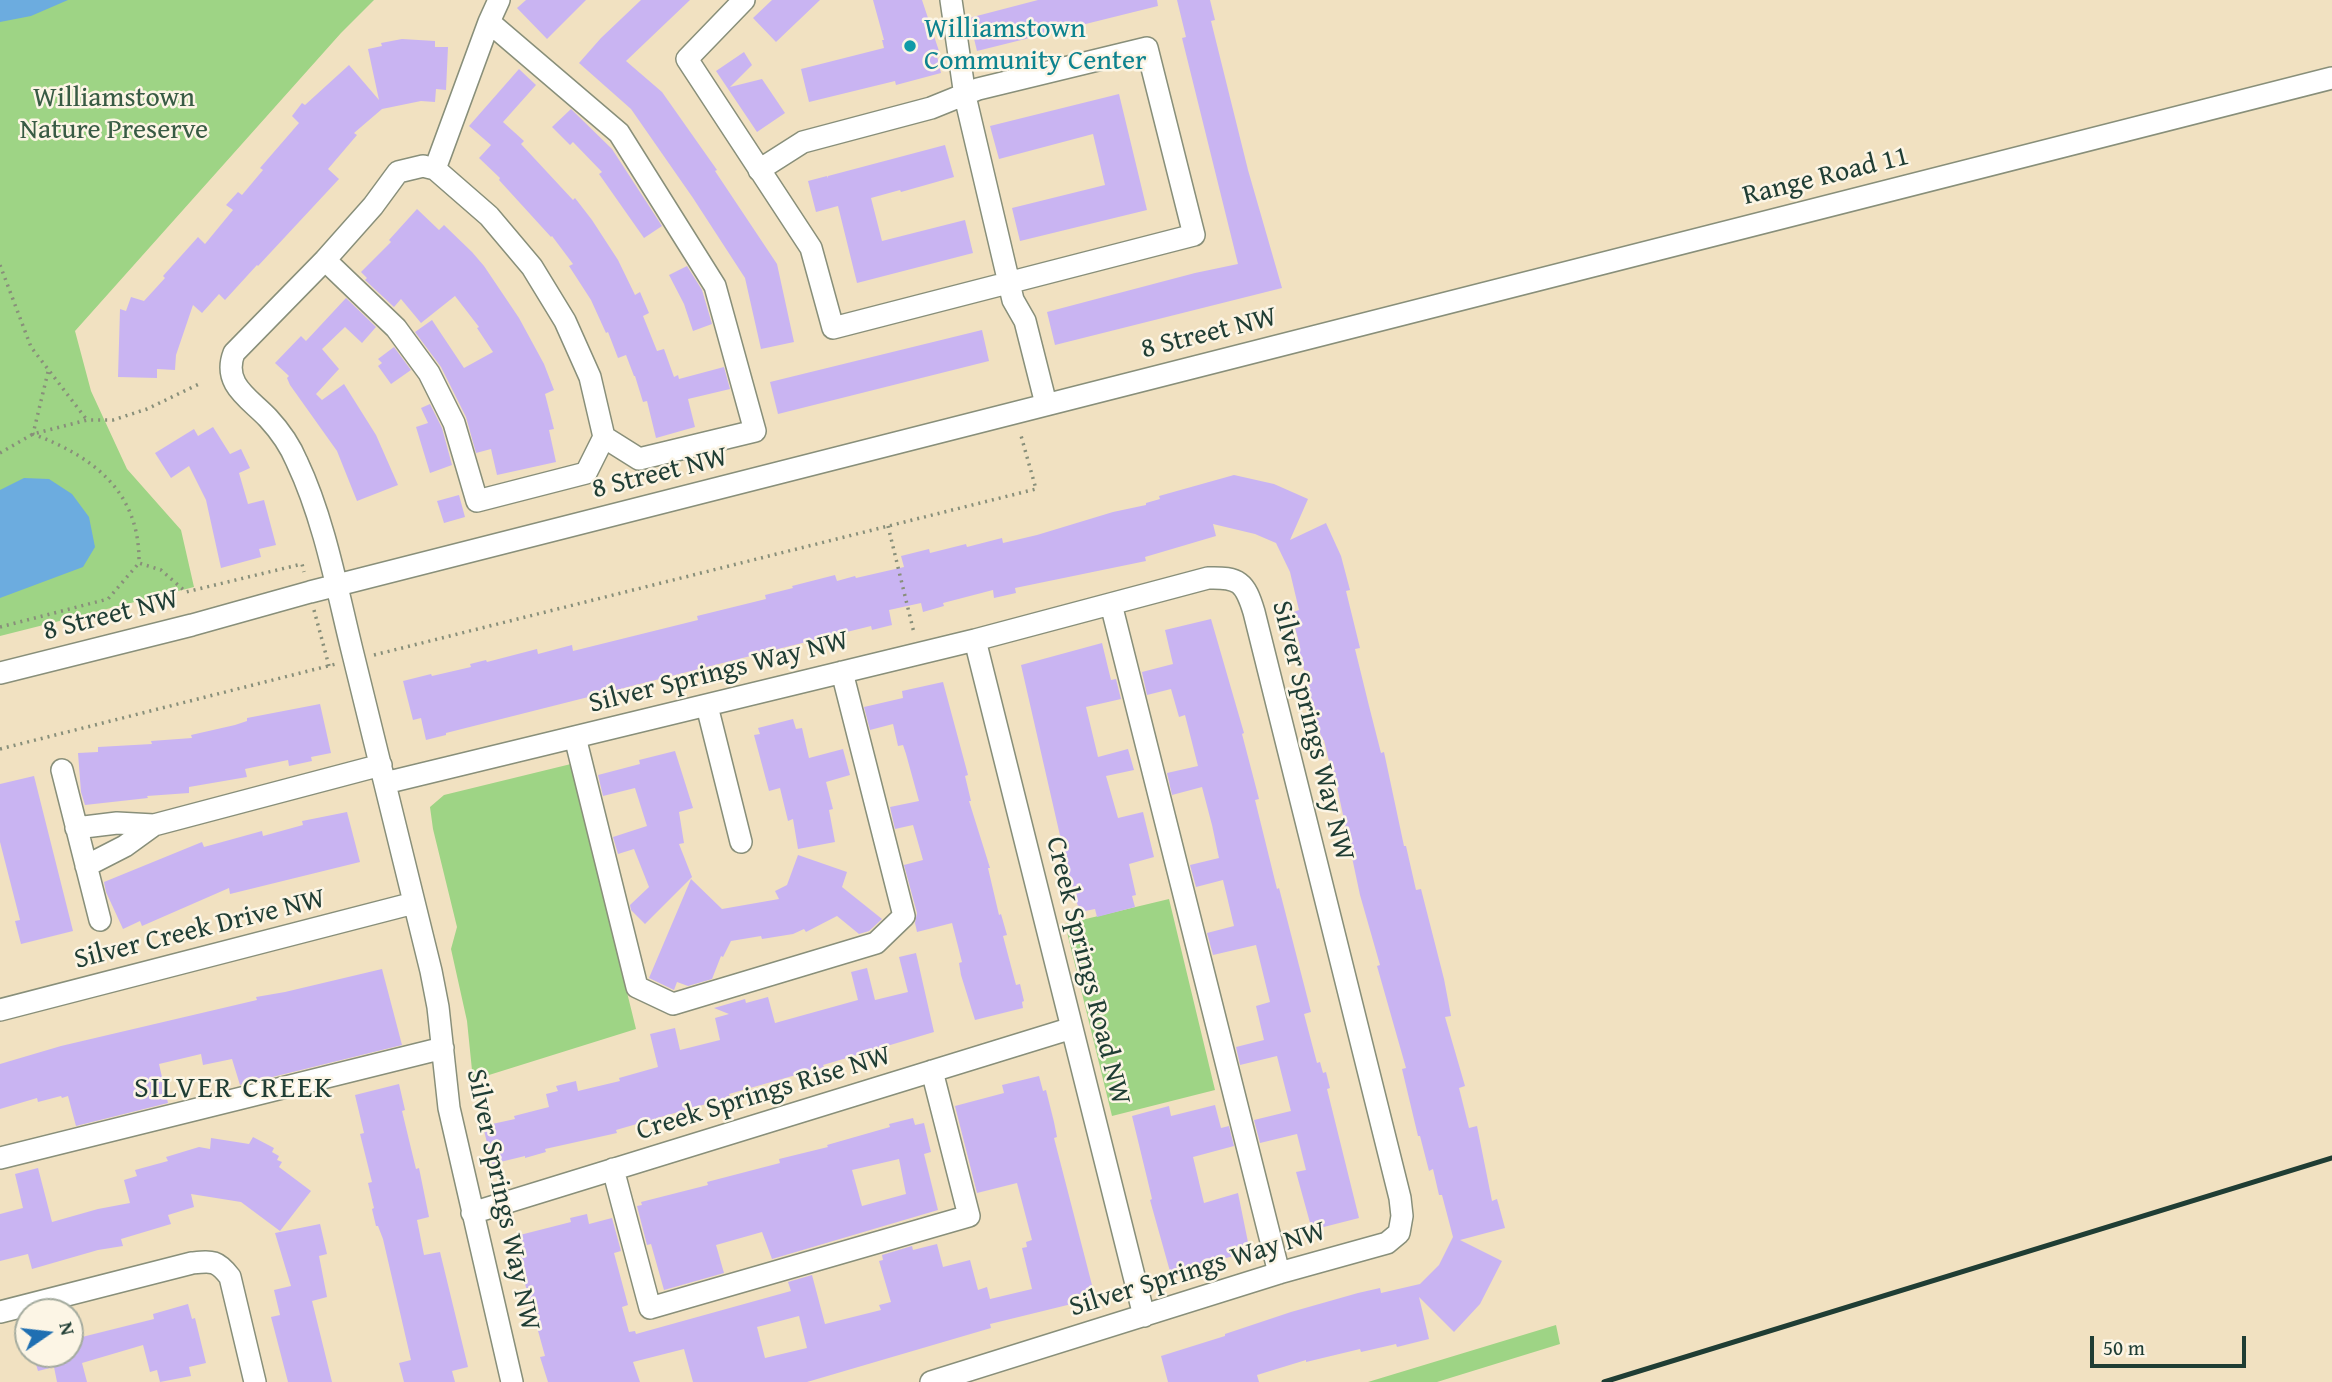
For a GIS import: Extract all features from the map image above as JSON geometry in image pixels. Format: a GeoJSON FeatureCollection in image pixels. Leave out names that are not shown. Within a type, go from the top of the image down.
{"type":"FeatureCollection","features":[{"type":"Feature","properties":{"kind":"street"},"geometry":{"type":"LineString","coordinates":[[744,0],[687,59],[811,248],[832,328],[1012,292],[1194,236],[1147,48],[978,89],[931,108],[803,142],[760,170]]}},
{"type":"Feature","properties":{"kind":"street"},"geometry":{"type":"LineString","coordinates":[[951,0],[965,96],[1012,292],[1013,325],[1031,408]]}},
{"type":"Feature","properties":{"kind":"street"},"geometry":{"type":"LineString","coordinates":[[435,169],[494,10],[619,133],[715,286],[755,431],[639,459],[604,437]]}},
{"type":"Feature","properties":{"kind":"street","name":"Range Road 11"},"geometry":{"type":"LineString","coordinates":[[1334,331],[2332,78]]}},
{"type":"Feature","properties":{"kind":"street"},"geometry":{"type":"LineString","coordinates":[[423,166],[435,169],[489,216],[532,267],[565,321],[590,377],[604,437],[586,473],[477,501],[454,423],[429,373],[396,328],[324,260],[373,206],[398,172],[423,166]]}},
{"type":"Feature","properties":{"kind":"street","name":"Silver Springs Way NW"},"geometry":{"type":"LineString","coordinates":[[324,260],[234,353],[229,366],[232,378],[241,392],[283,436],[297,462],[312,499],[336,585],[435,988],[449,1108],[512,1382]]}},
{"type":"Feature","properties":{"kind":"street","name":"8 Street NW"},"geometry":{"type":"LineString","coordinates":[[0,673],[1334,331]]}},
{"type":"Feature","properties":{"kind":"street","name":"Silver Springs Way NW"},"geometry":{"type":"LineString","coordinates":[[76,828],[117,823],[153,825],[383,774],[575,737],[975,640],[1208,578],[1239,581],[1250,597],[1254,612],[1400,1198],[1402,1216],[1399,1233],[1387,1243],[1279,1273],[932,1382]]}},
{"type":"Feature","properties":{"kind":"street"},"geometry":{"type":"LineString","coordinates":[[1111,604],[1279,1273]]}},
{"type":"Feature","properties":{"kind":"street","name":"Creek Springs Road NW"},"geometry":{"type":"LineString","coordinates":[[975,640],[1143,1316]]}},
{"type":"Feature","properties":{"kind":"street"},"geometry":{"type":"LineString","coordinates":[[575,737],[637,987],[673,1004],[876,943],[904,915],[842,673]]}},
{"type":"Feature","properties":{"kind":"street"},"geometry":{"type":"LineString","coordinates":[[707,706],[741,842]]}},
{"type":"Feature","properties":{"kind":"street"},"geometry":{"type":"LineString","coordinates":[[62,770],[100,920]]}},
{"type":"Feature","properties":{"kind":"street","name":"Silver Springs Way NW"},"geometry":{"type":"LineString","coordinates":[[86,866],[125,846],[153,825]]}},
{"type":"Feature","properties":{"kind":"street","name":"Silver Creek Drive NW"},"geometry":{"type":"LineString","coordinates":[[0,1010],[414,903]]}},
{"type":"Feature","properties":{"kind":"street","name":"Creek Springs Rise NW"},"geometry":{"type":"LineString","coordinates":[[472,1213],[1072,1028]]}},
{"type":"Feature","properties":{"kind":"street"},"geometry":{"type":"LineString","coordinates":[[0,1158],[443,1048]]}},
{"type":"Feature","properties":{"kind":"street"},"geometry":{"type":"LineString","coordinates":[[613,1169],[649,1308],[969,1216],[932,1071]]}},
{"type":"Feature","properties":{"kind":"street"},"geometry":{"type":"LineString","coordinates":[[0,1312],[191,1263],[209,1261],[221,1265],[230,1277],[255,1382]]}},
{"type":"Feature","properties":{"kind":"path"},"geometry":{"type":"LineString","coordinates":[[0,265],[31,347],[87,420]]}},
{"type":"Feature","properties":{"kind":"path"},"geometry":{"type":"LineString","coordinates":[[33,434],[48,372]]}},
{"type":"Feature","properties":{"kind":"path"},"geometry":{"type":"LineString","coordinates":[[0,453],[33,434],[87,420],[113,420],[147,409],[199,384]]}},
{"type":"Feature","properties":{"kind":"path"},"geometry":{"type":"LineString","coordinates":[[0,749],[1036,489],[1031,408]]}},
{"type":"Feature","properties":{"kind":"path"},"geometry":{"type":"LineString","coordinates":[[0,627],[108,599],[139,563],[140,542],[119,491],[93,464],[64,446],[33,434]]}},
{"type":"Feature","properties":{"kind":"path"},"geometry":{"type":"LineString","coordinates":[[888,526],[915,636]]}},
{"type":"Feature","properties":{"kind":"path"},"geometry":{"type":"LineString","coordinates":[[139,563],[161,570],[186,592],[302,564]]}},
{"type":"Feature","properties":{"kind":"path"},"geometry":{"type":"LineString","coordinates":[[319,629],[329,666]]}},
{"type":"Feature","properties":{"kind":"green space","name":"Williamstown Nature Preserve"},"geometry":{"type":"Polygon","coordinates":[[[0,0],[374,0],[341,33],[75,331],[91,391],[127,469],[181,530],[194,587],[0,636],[0,0]]]}},
{"type":"Feature","properties":{"kind":"green space"},"geometry":{"type":"Polygon","coordinates":[[[571,764],[636,1029],[473,1080],[467,1021],[451,949],[457,927],[430,807],[444,795],[571,764]]]}},
{"type":"Feature","properties":{"kind":"green space"},"geometry":{"type":"Polygon","coordinates":[[[1169,899],[1215,1090],[1112,1116],[1065,924],[1169,899]]]}},
{"type":"Feature","properties":{"kind":"green space"},"geometry":{"type":"Polygon","coordinates":[[[1556,1325],[1560,1344],[1437,1382],[1368,1382],[1556,1325]]]}},
{"type":"Feature","properties":{"kind":"water"},"geometry":{"type":"Polygon","coordinates":[[[0,0],[68,0],[31,16],[0,22],[0,0]]]}},
{"type":"Feature","properties":{"kind":"water"},"geometry":{"type":"Polygon","coordinates":[[[24,478],[49,479],[72,494],[89,517],[95,547],[83,567],[0,598],[0,490],[24,478]]]}},
{"type":"Feature","properties":{"kind":"building"},"geometry":{"type":"Polygon","coordinates":[[[526,0],[586,0],[547,39],[517,8],[526,0]]]}},
{"type":"Feature","properties":{"kind":"building"},"geometry":{"type":"Polygon","coordinates":[[[641,0],[690,0],[626,61],[662,92],[717,170],[715,171],[777,264],[794,342],[761,349],[745,278],[631,109],[579,63],[641,0]]]}},
{"type":"Feature","properties":{"kind":"building"},"geometry":{"type":"Polygon","coordinates":[[[772,0],[820,0],[776,42],[753,18],[772,0]]]}},
{"type":"Feature","properties":{"kind":"building"},"geometry":{"type":"Polygon","coordinates":[[[873,0],[922,0],[939,51],[936,52],[941,73],[809,102],[801,69],[884,48],[873,0]]]}},
{"type":"Feature","properties":{"kind":"building"},"geometry":{"type":"Polygon","coordinates":[[[1038,0],[1157,0],[1158,6],[977,51],[969,18],[1038,0]]]}},
{"type":"Feature","properties":{"kind":"building"},"geometry":{"type":"Polygon","coordinates":[[[1177,0],[1210,0],[1215,20],[1211,21],[1248,170],[1282,288],[1055,345],[1047,312],[1238,264],[1182,38],[1186,37],[1177,0]]]}},
{"type":"Feature","properties":{"kind":"building"},"geometry":{"type":"Polygon","coordinates":[[[402,39],[435,41],[435,47],[448,47],[446,90],[436,89],[435,102],[421,101],[382,109],[354,133],[357,135],[328,169],[339,179],[258,266],[225,300],[219,294],[202,313],[193,305],[176,355],[175,370],[157,369],[157,378],[118,377],[120,309],[126,311],[131,297],[144,301],[198,237],[205,244],[233,210],[226,205],[238,192],[242,195],[263,170],[260,168],[299,123],[292,116],[302,103],[305,105],[349,65],[379,100],[368,49],[402,39]]]}},
{"type":"Feature","properties":{"kind":"building"},"geometry":{"type":"Polygon","coordinates":[[[744,52],[752,65],[730,87],[762,79],[785,113],[757,132],[716,71],[744,52]]]}},
{"type":"Feature","properties":{"kind":"building"},"geometry":{"type":"Polygon","coordinates":[[[519,69],[536,85],[503,122],[524,141],[521,144],[573,200],[575,198],[592,220],[618,260],[635,295],[640,292],[649,313],[643,316],[657,351],[664,349],[674,377],[678,375],[679,379],[724,367],[730,389],[688,399],[695,427],[656,438],[647,401],[643,402],[626,355],[618,358],[591,300],[569,266],[573,264],[552,236],[479,158],[491,145],[469,126],[519,69]]]}},
{"type":"Feature","properties":{"kind":"building"},"geometry":{"type":"Polygon","coordinates":[[[1119,94],[1147,210],[1020,241],[1012,208],[1105,185],[1093,134],[999,159],[990,126],[1119,94]]]}},
{"type":"Feature","properties":{"kind":"building"},"geometry":{"type":"Polygon","coordinates":[[[571,109],[612,149],[662,226],[644,238],[599,174],[602,172],[573,142],[570,145],[552,127],[571,109]]]}},
{"type":"Feature","properties":{"kind":"building"},"geometry":{"type":"Polygon","coordinates":[[[945,145],[954,177],[871,198],[882,241],[965,220],[973,253],[857,283],[838,206],[816,212],[808,181],[827,176],[828,178],[945,145]]]}},
{"type":"Feature","properties":{"kind":"building"},"geometry":{"type":"Polygon","coordinates":[[[417,209],[439,230],[444,225],[472,252],[519,318],[544,364],[554,390],[545,394],[554,429],[549,430],[556,462],[497,475],[491,449],[476,453],[466,417],[441,367],[415,332],[432,320],[464,368],[493,352],[477,328],[479,327],[455,296],[421,323],[401,299],[394,307],[365,280],[367,278],[361,272],[391,242],[389,240],[417,209]]]}},
{"type":"Feature","properties":{"kind":"building"},"geometry":{"type":"Polygon","coordinates":[[[687,266],[702,290],[712,324],[693,331],[684,304],[669,275],[687,266]]]}},
{"type":"Feature","properties":{"kind":"building"},"geometry":{"type":"Polygon","coordinates":[[[346,298],[376,327],[362,343],[345,327],[322,349],[339,369],[316,394],[322,400],[344,384],[376,435],[398,485],[357,501],[337,451],[290,385],[287,378],[289,376],[275,363],[301,336],[306,341],[346,298]]]}},
{"type":"Feature","properties":{"kind":"building"},"geometry":{"type":"Polygon","coordinates":[[[982,330],[989,361],[778,414],[770,382],[982,330]]]}},
{"type":"Feature","properties":{"kind":"building"},"geometry":{"type":"Polygon","coordinates":[[[394,347],[411,370],[391,384],[378,366],[382,363],[378,359],[394,347]]]}},
{"type":"Feature","properties":{"kind":"building"},"geometry":{"type":"Polygon","coordinates":[[[430,404],[442,428],[452,465],[430,473],[416,427],[428,423],[421,408],[430,404]]]}},
{"type":"Feature","properties":{"kind":"building"},"geometry":{"type":"Polygon","coordinates":[[[213,427],[230,454],[241,449],[250,468],[239,473],[248,504],[264,500],[276,545],[259,549],[261,557],[221,568],[206,500],[189,466],[171,478],[155,453],[194,429],[198,436],[213,427]]]}},
{"type":"Feature","properties":{"kind":"building"},"geometry":{"type":"Polygon","coordinates":[[[1234,475],[1274,484],[1308,499],[1290,540],[1326,523],[1341,556],[1350,590],[1346,591],[1360,648],[1355,649],[1381,753],[1384,752],[1404,846],[1416,890],[1421,889],[1444,979],[1451,1016],[1445,1017],[1465,1086],[1459,1088],[1469,1128],[1477,1126],[1492,1201],[1497,1199],[1505,1228],[1460,1240],[1502,1261],[1480,1304],[1454,1332],[1419,1297],[1429,1339],[1397,1347],[1396,1344],[1361,1352],[1360,1349],[1306,1360],[1257,1375],[1259,1382],[1168,1382],[1161,1356],[1291,1312],[1358,1293],[1380,1288],[1381,1293],[1420,1284],[1439,1265],[1453,1237],[1433,1169],[1429,1171],[1418,1136],[1402,1069],[1406,1068],[1377,966],[1380,965],[1360,895],[1336,782],[1334,783],[1298,646],[1291,613],[1299,610],[1290,572],[1276,543],[1255,534],[1213,524],[1216,536],[1145,557],[1146,561],[1015,588],[1016,593],[994,598],[993,590],[943,603],[944,606],[923,612],[921,603],[889,610],[892,625],[872,630],[871,626],[426,740],[421,718],[413,720],[403,681],[471,667],[470,664],[537,649],[538,654],[572,645],[573,651],[698,620],[697,616],[766,599],[765,595],[835,575],[837,581],[904,567],[901,556],[929,549],[930,553],[966,544],[967,547],[1002,538],[1003,543],[1037,535],[1146,505],[1160,499],[1159,496],[1234,475]]]}},
{"type":"Feature","properties":{"kind":"building"},"geometry":{"type":"Polygon","coordinates":[[[459,495],[465,517],[444,523],[437,501],[459,495]]]}},
{"type":"Feature","properties":{"kind":"building"},"geometry":{"type":"Polygon","coordinates":[[[1211,619],[1244,733],[1242,734],[1259,799],[1255,800],[1311,1012],[1304,1014],[1317,1063],[1320,1062],[1323,1073],[1326,1072],[1330,1088],[1327,1089],[1359,1218],[1312,1230],[1296,1172],[1306,1170],[1297,1134],[1260,1143],[1254,1120],[1291,1111],[1277,1056],[1240,1065],[1236,1047],[1264,1040],[1256,1006],[1270,1002],[1256,945],[1213,955],[1207,933],[1234,926],[1223,880],[1196,887],[1190,865],[1219,858],[1212,825],[1202,787],[1172,795],[1167,773],[1198,766],[1185,715],[1179,717],[1171,689],[1147,695],[1142,672],[1173,664],[1165,630],[1211,619]]]}},
{"type":"Feature","properties":{"kind":"building"},"geometry":{"type":"Polygon","coordinates":[[[1102,643],[1111,680],[1116,679],[1121,699],[1086,707],[1098,757],[1128,749],[1134,770],[1106,776],[1118,818],[1143,812],[1154,857],[1129,864],[1136,895],[1132,896],[1135,907],[1097,917],[1095,909],[1080,912],[1072,888],[1021,665],[1102,643]]]}},
{"type":"Feature","properties":{"kind":"building"},"geometry":{"type":"Polygon","coordinates":[[[943,682],[968,775],[965,776],[969,801],[990,868],[999,915],[1001,914],[1007,935],[1003,936],[1016,985],[1020,984],[1024,1001],[1023,1008],[975,1020],[961,975],[959,963],[962,962],[952,923],[917,932],[917,913],[904,865],[923,860],[913,825],[895,829],[890,807],[919,801],[903,745],[898,746],[893,724],[870,730],[864,707],[903,698],[902,691],[943,682]]]}},
{"type":"Feature","properties":{"kind":"building"},"geometry":{"type":"Polygon","coordinates":[[[320,704],[331,753],[289,766],[288,760],[245,769],[247,777],[189,787],[189,793],[85,805],[81,792],[78,753],[98,752],[98,747],[152,744],[151,741],[192,738],[191,735],[235,725],[247,721],[247,718],[320,704]]]}},
{"type":"Feature","properties":{"kind":"building"},"geometry":{"type":"Polygon","coordinates":[[[793,719],[796,729],[802,728],[809,758],[843,749],[850,775],[826,782],[833,809],[829,810],[835,842],[798,849],[793,819],[788,821],[780,788],[769,791],[754,735],[760,734],[758,728],[793,719]]]}},
{"type":"Feature","properties":{"kind":"building"},"geometry":{"type":"Polygon","coordinates":[[[675,751],[693,808],[679,812],[684,843],[679,844],[692,877],[645,924],[631,910],[630,905],[649,887],[634,849],[618,854],[613,837],[647,826],[635,788],[603,796],[598,775],[640,764],[639,760],[675,751]]]}},
{"type":"Feature","properties":{"kind":"building"},"geometry":{"type":"Polygon","coordinates":[[[34,776],[73,931],[21,944],[15,921],[20,920],[0,842],[0,784],[34,776]]]}},
{"type":"Feature","properties":{"kind":"building"},"geometry":{"type":"Polygon","coordinates":[[[347,812],[360,862],[230,894],[229,888],[142,926],[140,921],[123,929],[106,892],[104,882],[202,842],[204,847],[262,831],[263,836],[303,825],[302,821],[347,812]]]}},
{"type":"Feature","properties":{"kind":"building"},"geometry":{"type":"Polygon","coordinates":[[[798,855],[847,872],[842,887],[882,919],[869,931],[859,934],[837,916],[806,932],[804,929],[793,934],[731,941],[723,957],[721,956],[712,979],[688,986],[677,982],[674,990],[649,978],[691,879],[722,909],[779,899],[775,891],[787,885],[798,855]]]}},
{"type":"Feature","properties":{"kind":"building"},"geometry":{"type":"Polygon","coordinates":[[[916,953],[934,1032],[616,1130],[617,1133],[545,1149],[546,1152],[525,1158],[492,1164],[483,1126],[515,1119],[514,1116],[549,1107],[546,1094],[558,1091],[556,1086],[576,1081],[578,1091],[620,1081],[619,1078],[658,1067],[650,1034],[675,1028],[680,1050],[720,1040],[715,1018],[729,1014],[714,1008],[745,999],[746,1003],[768,997],[775,1023],[858,1000],[851,972],[867,968],[875,1000],[908,992],[899,957],[916,953]]]}},
{"type":"Feature","properties":{"kind":"building"},"geometry":{"type":"Polygon","coordinates":[[[382,969],[402,1045],[240,1085],[232,1059],[203,1065],[201,1054],[159,1064],[168,1103],[76,1126],[68,1096],[38,1102],[37,1098],[0,1109],[0,1064],[61,1046],[257,1000],[256,997],[382,969]]]}},
{"type":"Feature","properties":{"kind":"building"},"geometry":{"type":"Polygon","coordinates":[[[1039,1076],[1043,1091],[1046,1090],[1057,1137],[1054,1138],[1092,1285],[1089,1286],[1092,1299],[990,1324],[991,1328],[807,1382],[693,1382],[684,1349],[633,1362],[640,1382],[548,1382],[540,1357],[545,1356],[512,1237],[571,1222],[570,1218],[587,1214],[589,1224],[612,1218],[621,1251],[614,1253],[628,1305],[622,1307],[629,1332],[635,1331],[636,1334],[791,1291],[788,1282],[812,1275],[825,1324],[881,1310],[879,1305],[891,1302],[879,1261],[883,1260],[882,1255],[912,1246],[913,1250],[937,1244],[943,1267],[970,1260],[978,1290],[987,1287],[990,1299],[1032,1289],[1022,1248],[1027,1247],[1026,1242],[1032,1240],[1017,1183],[977,1193],[955,1106],[1004,1093],[1002,1085],[1039,1076]],[[799,1316],[757,1327],[765,1358],[807,1348],[799,1316]]]}},
{"type":"Feature","properties":{"kind":"building"},"geometry":{"type":"Polygon","coordinates":[[[399,1084],[405,1110],[402,1111],[416,1169],[419,1168],[429,1217],[417,1220],[424,1255],[440,1252],[468,1367],[452,1371],[455,1382],[404,1382],[399,1363],[411,1360],[383,1239],[372,1209],[374,1208],[368,1183],[372,1182],[360,1134],[364,1133],[355,1095],[399,1084]]]}},
{"type":"Feature","properties":{"kind":"building"},"geometry":{"type":"Polygon","coordinates":[[[1215,1105],[1221,1128],[1229,1126],[1234,1146],[1193,1157],[1204,1203],[1238,1193],[1250,1252],[1171,1275],[1150,1200],[1152,1199],[1132,1116],[1169,1106],[1171,1116],[1215,1105]]]}},
{"type":"Feature","properties":{"kind":"building"},"geometry":{"type":"Polygon","coordinates":[[[913,1118],[915,1125],[924,1123],[931,1152],[924,1154],[938,1210],[772,1259],[762,1232],[716,1245],[724,1273],[664,1290],[651,1244],[647,1245],[637,1206],[642,1205],[641,1202],[780,1163],[779,1159],[828,1147],[827,1145],[890,1127],[889,1124],[913,1118]],[[899,1159],[852,1170],[862,1206],[906,1194],[899,1159]]]}},
{"type":"Feature","properties":{"kind":"building"},"geometry":{"type":"Polygon","coordinates":[[[253,1137],[274,1148],[272,1152],[279,1156],[277,1160],[282,1162],[279,1167],[311,1191],[280,1231],[241,1202],[191,1194],[194,1207],[168,1215],[171,1224],[121,1239],[123,1246],[98,1250],[32,1269],[28,1254],[0,1261],[0,1214],[23,1208],[15,1174],[38,1168],[52,1222],[130,1203],[124,1180],[137,1176],[135,1170],[168,1161],[166,1157],[199,1147],[210,1149],[211,1138],[249,1144],[253,1137]]]}},
{"type":"Feature","properties":{"kind":"building"},"geometry":{"type":"Polygon","coordinates":[[[320,1224],[327,1254],[319,1256],[327,1297],[312,1301],[332,1382],[288,1382],[271,1317],[280,1315],[274,1290],[291,1286],[275,1233],[320,1224]]]}},
{"type":"Feature","properties":{"kind":"building"},"geometry":{"type":"Polygon","coordinates":[[[188,1304],[192,1319],[195,1318],[206,1363],[189,1367],[191,1376],[160,1382],[157,1370],[150,1372],[143,1345],[84,1362],[84,1336],[154,1319],[153,1314],[188,1304]]]}},
{"type":"Feature","properties":{"kind":"building"},"geometry":{"type":"Polygon","coordinates":[[[54,1368],[83,1368],[87,1382],[57,1382],[54,1368]]]}},
{"type":"Feature","properties":{"kind":"railway"},"geometry":{"type":"LineString","coordinates":[[1604,1382],[2332,1158]]}},
{"type":"Feature","properties":{"kind":"place","name":"Williamstown Community Center"},"geometry":{"type":"Point","coordinates":[910,46]}},
{"type":"Feature","properties":{"kind":"district","name":"SILVER CREEK"},"geometry":{"type":"Point","coordinates":[234,1089]}}]}
